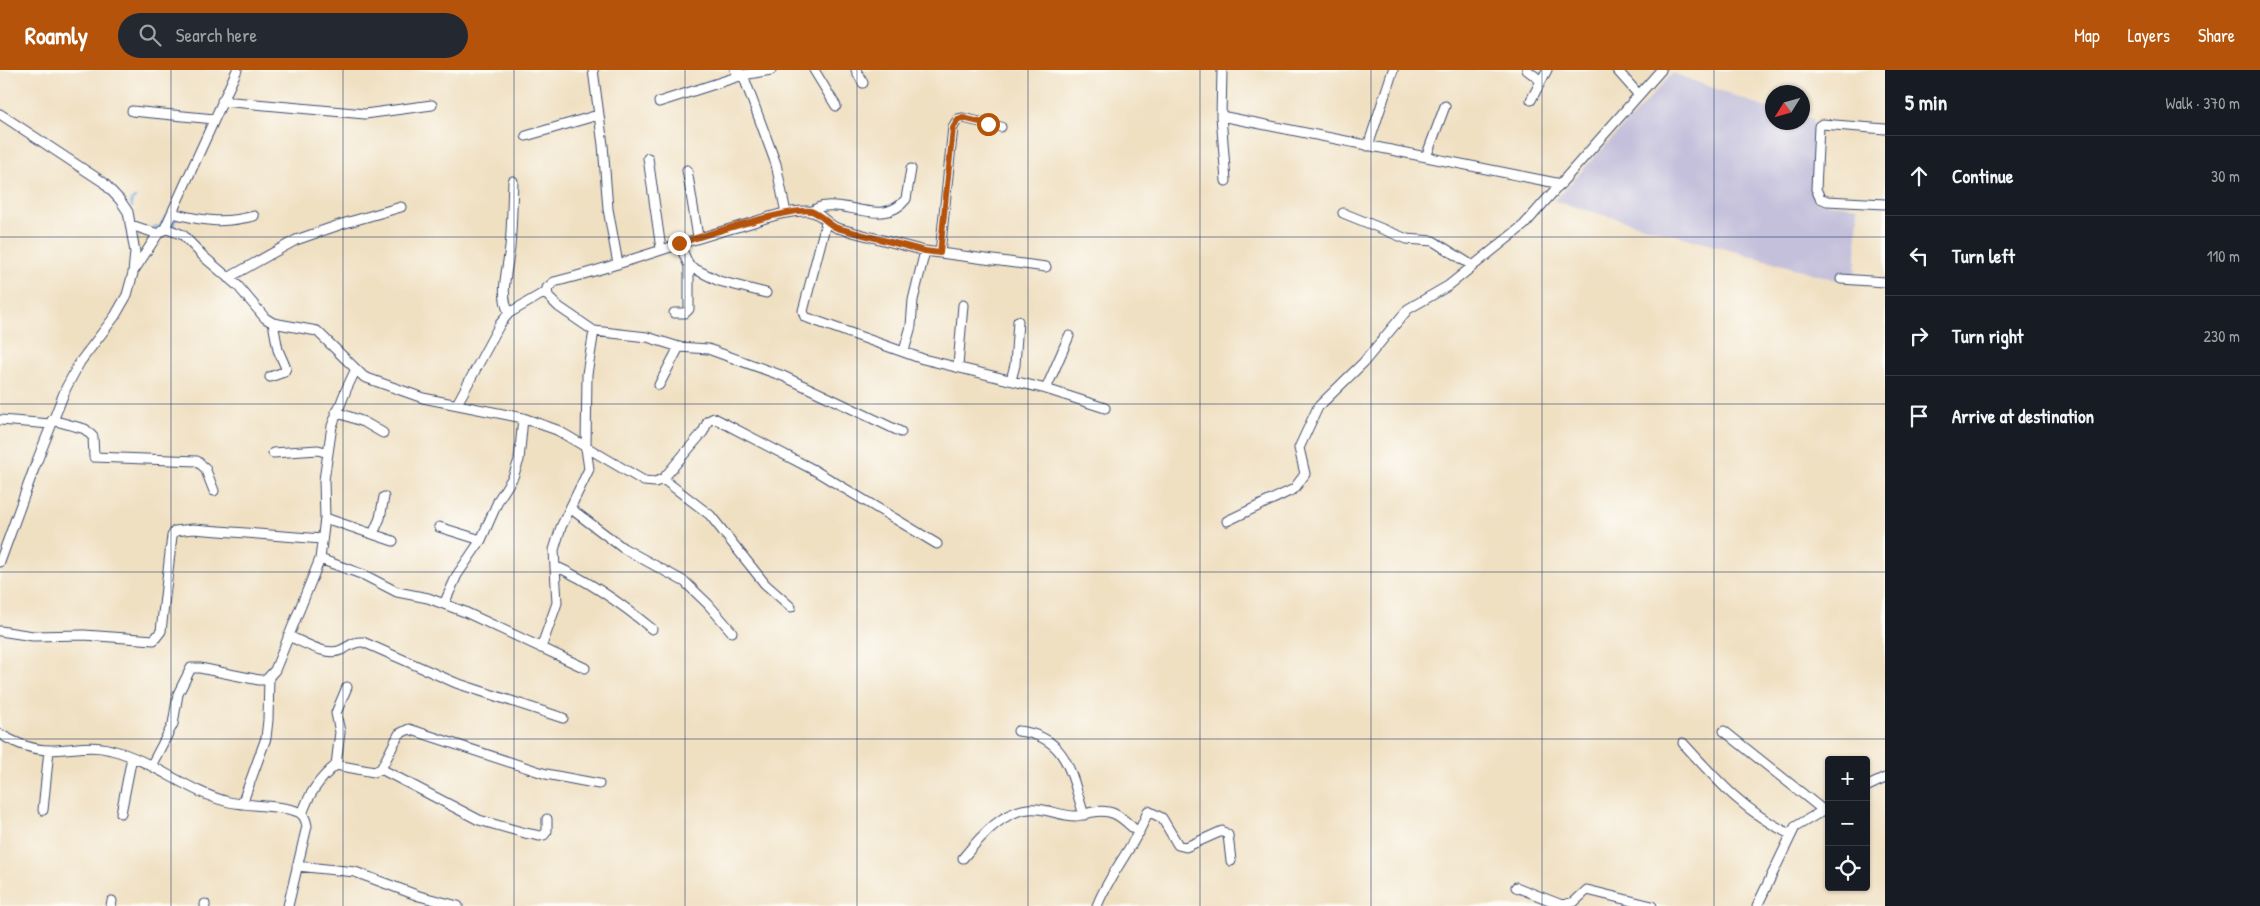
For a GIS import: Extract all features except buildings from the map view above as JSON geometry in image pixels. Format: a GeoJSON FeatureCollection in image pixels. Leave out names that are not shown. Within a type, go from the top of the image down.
{"type":"FeatureCollection","features":[{"type":"Feature","properties":{"kind":"street"},"geometry":{"type":"LineString","coordinates":[[133,273],[162,231],[172,212],[237,70]]}},
{"type":"Feature","properties":{"kind":"street"},"geometry":{"type":"LineString","coordinates":[[592,70],[603,145],[608,209],[618,264]]}},
{"type":"Feature","properties":{"kind":"street"},"geometry":{"type":"LineString","coordinates":[[658,102],[739,73],[771,70]]}},
{"type":"Feature","properties":{"kind":"street"},"geometry":{"type":"LineString","coordinates":[[814,70],[836,106]]}},
{"type":"Feature","properties":{"kind":"street"},"geometry":{"type":"LineString","coordinates":[[856,70],[863,83]]}},
{"type":"Feature","properties":{"kind":"street"},"geometry":{"type":"LineString","coordinates":[[1222,70],[1221,116],[1226,181]]}},
{"type":"Feature","properties":{"kind":"street"},"geometry":{"type":"LineString","coordinates":[[1368,146],[1393,70]]}},
{"type":"Feature","properties":{"kind":"street"},"geometry":{"type":"LineString","coordinates":[[1527,70],[1540,80]]}},
{"type":"Feature","properties":{"kind":"street"},"geometry":{"type":"LineString","coordinates":[[1531,100],[1547,70]]}},
{"type":"Feature","properties":{"kind":"street"},"geometry":{"type":"LineString","coordinates":[[1617,70],[1639,95]]}},
{"type":"Feature","properties":{"kind":"street"},"geometry":{"type":"LineString","coordinates":[[1227,521],[1294,489],[1305,474],[1299,448],[1318,407],[1363,363],[1408,309],[1448,286],[1524,225],[1662,70]]}},
{"type":"Feature","properties":{"kind":"street"},"geometry":{"type":"LineString","coordinates":[[739,73],[773,155],[786,213]]}},
{"type":"Feature","properties":{"kind":"street"},"geometry":{"type":"LineString","coordinates":[[222,102],[365,114],[432,105]]}},
{"type":"Feature","properties":{"kind":"street"},"geometry":{"type":"LineString","coordinates":[[1426,157],[1445,106]]}},
{"type":"Feature","properties":{"kind":"street"},"geometry":{"type":"LineString","coordinates":[[132,111],[214,120]]}},
{"type":"Feature","properties":{"kind":"street"},"geometry":{"type":"LineString","coordinates":[[0,114],[103,182],[120,200],[128,212],[135,252],[133,273],[127,295],[115,316],[80,362],[52,422],[0,562]]}},
{"type":"Feature","properties":{"kind":"street"},"geometry":{"type":"LineString","coordinates":[[526,136],[598,115]]}},
{"type":"Feature","properties":{"kind":"street"},"geometry":{"type":"LineString","coordinates":[[1221,116],[1561,184]]}},
{"type":"Feature","properties":{"kind":"street"},"geometry":{"type":"LineString","coordinates":[[940,253],[953,128],[958,119],[963,118],[1001,127]]}},
{"type":"Feature","properties":{"kind":"street"},"geometry":{"type":"LineString","coordinates":[[1885,128],[1822,124],[1818,126],[1816,189],[1820,198],[1827,201],[1885,204]]}},
{"type":"Feature","properties":{"kind":"street"},"geometry":{"type":"LineString","coordinates":[[648,158],[661,249]]}},
{"type":"Feature","properties":{"kind":"street"},"geometry":{"type":"LineString","coordinates":[[458,404],[500,324],[509,313],[547,291],[554,282],[618,264],[679,243],[786,213],[811,212],[826,206],[864,212],[879,212],[896,208],[906,199],[912,169]]}},
{"type":"Feature","properties":{"kind":"street"},"geometry":{"type":"LineString","coordinates":[[687,170],[698,238]]}},
{"type":"Feature","properties":{"kind":"street"},"geometry":{"type":"LineString","coordinates":[[509,313],[504,295],[510,246],[514,181]]}},
{"type":"Feature","properties":{"kind":"street"},"geometry":{"type":"LineString","coordinates":[[228,278],[296,240],[401,207]]}},
{"type":"Feature","properties":{"kind":"street"},"geometry":{"type":"LineString","coordinates":[[172,212],[202,221],[219,222],[234,221],[254,216]]}},
{"type":"Feature","properties":{"kind":"street"},"geometry":{"type":"LineString","coordinates":[[811,212],[837,228],[925,251],[1046,267]]}},
{"type":"Feature","properties":{"kind":"street"},"geometry":{"type":"LineString","coordinates":[[1342,213],[1407,239],[1433,241],[1473,266]]}},
{"type":"Feature","properties":{"kind":"street"},"geometry":{"type":"LineString","coordinates":[[826,222],[803,315],[923,359],[1046,389],[1105,408]]}},
{"type":"Feature","properties":{"kind":"street"},"geometry":{"type":"LineString","coordinates":[[131,225],[183,235],[228,278],[265,318],[273,323],[317,332],[355,371],[364,377],[416,396],[523,418],[557,430],[644,481],[655,482],[663,479],[703,432],[708,421],[714,418],[814,470],[937,544]]}},
{"type":"Feature","properties":{"kind":"street"},"geometry":{"type":"LineString","coordinates":[[674,313],[685,313],[689,309],[689,266],[679,243]]}},
{"type":"Feature","properties":{"kind":"street"},"geometry":{"type":"LineString","coordinates":[[904,351],[911,326],[913,300],[925,251]]}},
{"type":"Feature","properties":{"kind":"street"},"geometry":{"type":"LineString","coordinates":[[689,266],[719,281],[766,293]]}},
{"type":"Feature","properties":{"kind":"street"},"geometry":{"type":"LineString","coordinates":[[1840,278],[1885,282]]}},
{"type":"Feature","properties":{"kind":"street"},"geometry":{"type":"LineString","coordinates":[[547,291],[548,296],[559,307],[594,331],[647,337],[679,347],[708,349],[783,376],[902,432]]}},
{"type":"Feature","properties":{"kind":"street"},"geometry":{"type":"LineString","coordinates":[[958,366],[963,305]]}},
{"type":"Feature","properties":{"kind":"street"},"geometry":{"type":"LineString","coordinates":[[1011,380],[1015,365],[1018,321]]}},
{"type":"Feature","properties":{"kind":"street"},"geometry":{"type":"LineString","coordinates":[[270,377],[284,372],[286,368],[278,350],[273,323]]}},
{"type":"Feature","properties":{"kind":"street"},"geometry":{"type":"LineString","coordinates":[[541,648],[557,603],[554,550],[561,527],[589,469],[586,448],[586,374],[594,331]]}},
{"type":"Feature","properties":{"kind":"street"},"geometry":{"type":"LineString","coordinates":[[1046,389],[1069,336]]}},
{"type":"Feature","properties":{"kind":"street"},"geometry":{"type":"LineString","coordinates":[[659,385],[679,347]]}},
{"type":"Feature","properties":{"kind":"street"},"geometry":{"type":"LineString","coordinates":[[152,766],[173,724],[178,694],[191,668],[200,668],[259,680],[266,680],[275,670],[320,559],[325,518],[324,480],[328,453],[336,412],[355,371]]}},
{"type":"Feature","properties":{"kind":"street"},"geometry":{"type":"LineString","coordinates":[[336,412],[364,422],[383,433]]}},
{"type":"Feature","properties":{"kind":"street"},"geometry":{"type":"LineString","coordinates":[[444,604],[457,575],[481,540],[519,460],[523,418]]}},
{"type":"Feature","properties":{"kind":"street"},"geometry":{"type":"LineString","coordinates":[[0,420],[52,422],[85,429],[93,437],[94,457],[198,462],[205,468],[214,491]]}},
{"type":"Feature","properties":{"kind":"street"},"geometry":{"type":"LineString","coordinates":[[273,453],[318,450],[328,453]]}},
{"type":"Feature","properties":{"kind":"street"},"geometry":{"type":"LineString","coordinates":[[663,479],[710,515],[765,584],[791,607]]}},
{"type":"Feature","properties":{"kind":"street"},"geometry":{"type":"LineString","coordinates":[[373,534],[380,518],[384,497]]}},
{"type":"Feature","properties":{"kind":"street"},"geometry":{"type":"LineString","coordinates":[[570,508],[623,548],[685,582],[708,604],[732,632]]}},
{"type":"Feature","properties":{"kind":"street"},"geometry":{"type":"LineString","coordinates":[[325,518],[393,541]]}},
{"type":"Feature","properties":{"kind":"street"},"geometry":{"type":"LineString","coordinates":[[439,527],[481,540]]}},
{"type":"Feature","properties":{"kind":"street"},"geometry":{"type":"LineString","coordinates":[[0,631],[33,636],[84,635],[154,640],[161,631],[172,536],[175,531],[193,529],[322,539]]}},
{"type":"Feature","properties":{"kind":"street"},"geometry":{"type":"LineString","coordinates":[[320,559],[364,575],[397,592],[428,598],[444,604],[585,668]]}},
{"type":"Feature","properties":{"kind":"street"},"geometry":{"type":"LineString","coordinates":[[554,566],[592,584],[616,599],[652,628]]}},
{"type":"Feature","properties":{"kind":"street"},"geometry":{"type":"LineString","coordinates":[[288,636],[330,652],[342,650],[353,643],[363,642],[456,683],[564,718]]}},
{"type":"Feature","properties":{"kind":"street"},"geometry":{"type":"LineString","coordinates":[[242,804],[266,738],[269,677]]}},
{"type":"Feature","properties":{"kind":"street"},"geometry":{"type":"LineString","coordinates":[[288,906],[306,826],[302,815],[306,801],[325,774],[336,765],[340,732],[336,713],[347,688]]}},
{"type":"Feature","properties":{"kind":"street"},"geometry":{"type":"LineString","coordinates":[[336,765],[374,772],[381,769],[399,734],[409,730],[546,774],[599,784]]}},
{"type":"Feature","properties":{"kind":"street"},"geometry":{"type":"LineString","coordinates":[[1018,731],[1041,736],[1065,757],[1071,770],[1084,815]]}},
{"type":"Feature","properties":{"kind":"street"},"geometry":{"type":"LineString","coordinates":[[1724,731],[1825,807]]}},
{"type":"Feature","properties":{"kind":"street"},"geometry":{"type":"LineString","coordinates":[[0,734],[22,745],[49,750],[94,747],[109,749],[152,766],[214,798],[242,804],[275,807],[298,812],[302,815]]}},
{"type":"Feature","properties":{"kind":"street"},"geometry":{"type":"LineString","coordinates":[[1683,743],[1725,788],[1750,811],[1790,834]]}},
{"type":"Feature","properties":{"kind":"street"},"geometry":{"type":"LineString","coordinates":[[43,810],[49,750]]}},
{"type":"Feature","properties":{"kind":"street"},"geometry":{"type":"LineString","coordinates":[[121,813],[132,757]]}},
{"type":"Feature","properties":{"kind":"street"},"geometry":{"type":"LineString","coordinates":[[381,769],[479,820],[540,836],[544,835],[547,831],[547,819]]}},
{"type":"Feature","properties":{"kind":"street"},"geometry":{"type":"LineString","coordinates":[[1870,785],[1885,778]]}},
{"type":"Feature","properties":{"kind":"street"},"geometry":{"type":"LineString","coordinates":[[963,858],[980,838],[997,823],[1019,812],[1036,809],[1068,816],[1100,811],[1112,812],[1139,834]]}},
{"type":"Feature","properties":{"kind":"street"},"geometry":{"type":"LineString","coordinates":[[1757,906],[1790,834],[1802,821],[1825,809]]}},
{"type":"Feature","properties":{"kind":"street"},"geometry":{"type":"LineString","coordinates":[[1097,906],[1111,877],[1139,834],[1148,811],[1162,818],[1178,845],[1182,847],[1222,831],[1228,835],[1231,861]]}},
{"type":"Feature","properties":{"kind":"street"},"geometry":{"type":"LineString","coordinates":[[298,866],[356,872],[419,896],[458,906]]}},
{"type":"Feature","properties":{"kind":"street"},"geometry":{"type":"LineString","coordinates":[[1516,887],[1562,904],[1574,902],[1587,890],[1652,906]]}},
{"type":"Feature","properties":{"kind":"shaded area"},"geometry":{"type":"Polygon","coordinates":[[[1673,73],[1765,107],[1765,130],[1810,130],[1810,118],[1813,118],[1815,202],[1858,207],[1855,283],[1833,279],[1554,201],[1673,73]]]}},
{"type":"Feature","properties":{"kind":"sand"},"geometry":{"type":"Polygon","coordinates":[[[142,231],[153,235],[144,250],[139,253],[137,242],[142,231]]]}},
{"type":"Feature","properties":{"kind":"waterway"},"geometry":{"type":"LineString","coordinates":[[132,207],[131,201],[135,198]]}},
{"type":"Feature","properties":{"kind":"waterway"},"geometry":{"type":"LineString","coordinates":[[154,227],[160,227],[166,216]]}},
{"type":"Feature","properties":{"kind":"waterway"},"geometry":{"type":"LineString","coordinates":[[175,229],[173,223],[177,218]]}},
{"type":"Feature","properties":{"kind":"route"},"geometry":{"type":"LineString","coordinates":[[679,243],[786,213],[808,211],[814,212],[831,226],[837,228],[925,251],[940,253],[953,128],[958,119],[963,118],[988,124]]}}]}
